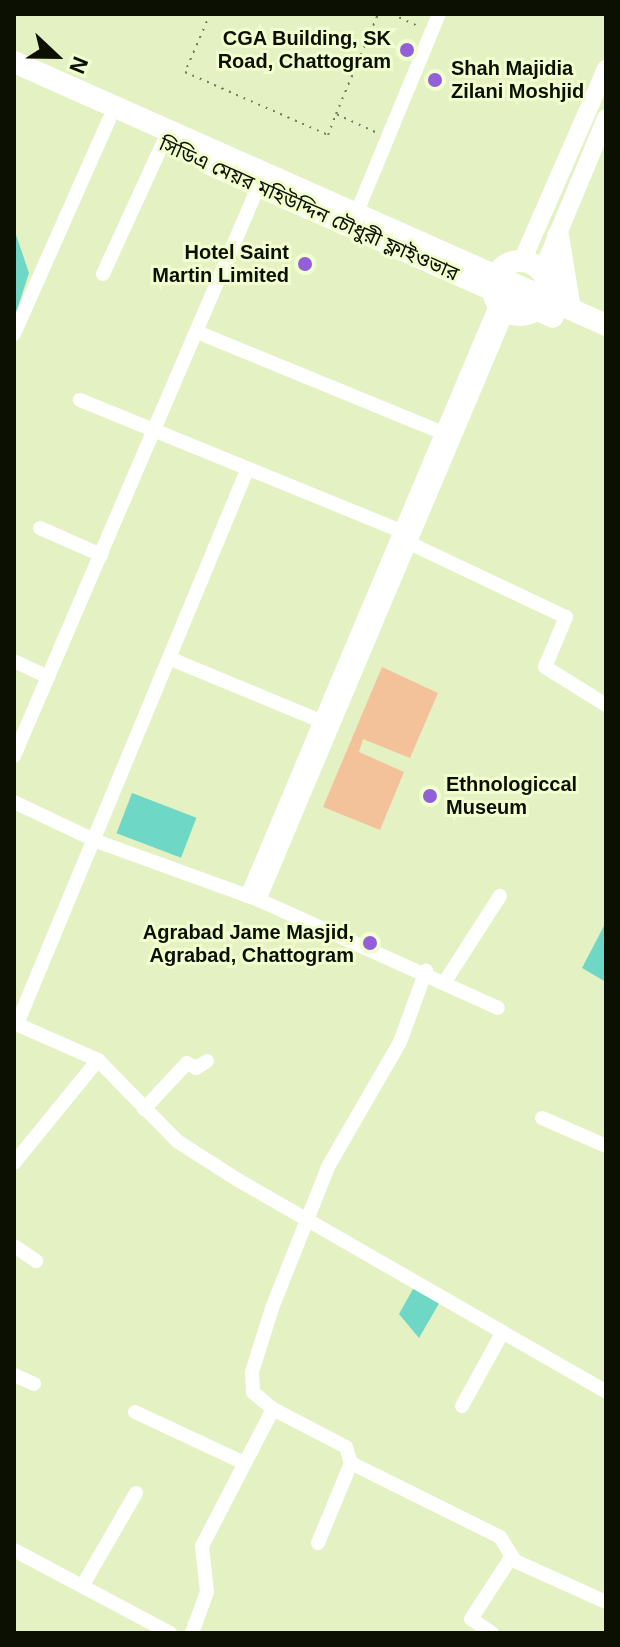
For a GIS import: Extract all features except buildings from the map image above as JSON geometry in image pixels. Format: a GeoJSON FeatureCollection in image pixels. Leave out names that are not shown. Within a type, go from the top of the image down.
{"type":"FeatureCollection","features":[{"type":"Feature","properties":{"kind":"highway"},"geometry":{"type":"LineString","coordinates":[[14,54],[359,207],[499,294],[536,284]]}},
{"type":"Feature","properties":{"kind":"highway"},"geometry":{"type":"LineString","coordinates":[[14,62],[606,325]]}},
{"type":"Feature","properties":{"kind":"highway"},"geometry":{"type":"LineString","coordinates":[[14,76],[499,294],[536,284],[569,303],[606,318]]}},
{"type":"Feature","properties":{"kind":"highway","name":"সিডিএ মেয়র মহিউদ্দিন চৌধুরী ফ্লাইওভার"},"geometry":{"type":"LineString","coordinates":[[14,76],[606,339]]}},
{"type":"Feature","properties":{"kind":"highway"},"geometry":{"type":"LineString","coordinates":[[558,236],[569,303]]}},
{"type":"Feature","properties":{"kind":"highway"},"geometry":{"type":"LineString","coordinates":[[536,284],[606,339]]}},
{"type":"Feature","properties":{"kind":"main road"},"geometry":{"type":"LineString","coordinates":[[536,284],[606,69]]}},
{"type":"Feature","properties":{"kind":"main road"},"geometry":{"type":"LineString","coordinates":[[536,284],[606,118]]}},
{"type":"Feature","properties":{"kind":"street"},"geometry":{"type":"LineString","coordinates":[[359,207],[435,18]]}},
{"type":"Feature","properties":{"kind":"street"},"geometry":{"type":"LineString","coordinates":[[14,334],[109,120]]}},
{"type":"Feature","properties":{"kind":"street"},"geometry":{"type":"LineString","coordinates":[[103,274],[163,143]]}},
{"type":"Feature","properties":{"kind":"street"},"geometry":{"type":"LineString","coordinates":[[14,756],[259,185]]}},
{"type":"Feature","properties":{"kind":"street"},"geometry":{"type":"LineString","coordinates":[[253,898],[318,720],[402,536],[441,432],[499,294]]}},
{"type":"Feature","properties":{"kind":"street"},"geometry":{"type":"LineString","coordinates":[[253,898],[499,294]]}},
{"type":"Feature","properties":{"kind":"street"},"geometry":{"type":"LineString","coordinates":[[197,332],[441,432]]}},
{"type":"Feature","properties":{"kind":"street"},"geometry":{"type":"LineString","coordinates":[[80,400],[402,536],[566,617],[545,667],[606,705]]}},
{"type":"Feature","properties":{"kind":"street"},"geometry":{"type":"LineString","coordinates":[[247,470],[96,841],[16,1024],[98,1060],[177,1141],[310,1218],[500,1337],[606,1392]]}},
{"type":"Feature","properties":{"kind":"street"},"geometry":{"type":"LineString","coordinates":[[40,528],[101,555]]}},
{"type":"Feature","properties":{"kind":"street"},"geometry":{"type":"LineString","coordinates":[[171,659],[318,720]]}},
{"type":"Feature","properties":{"kind":"street"},"geometry":{"type":"LineString","coordinates":[[14,661],[48,677]]}},
{"type":"Feature","properties":{"kind":"street"},"geometry":{"type":"LineString","coordinates":[[14,802],[96,841],[253,898],[426,971],[498,1008]]}},
{"type":"Feature","properties":{"kind":"street"},"geometry":{"type":"LineString","coordinates":[[446,980],[500,896]]}},
{"type":"Feature","properties":{"kind":"street"},"geometry":{"type":"LineString","coordinates":[[318,1543],[351,1463],[346,1447],[273,1409],[253,1392],[252,1372],[329,1165],[400,1042],[426,971]]}},
{"type":"Feature","properties":{"kind":"street"},"geometry":{"type":"LineString","coordinates":[[14,1163],[98,1060]]}},
{"type":"Feature","properties":{"kind":"street"},"geometry":{"type":"LineString","coordinates":[[144,1109],[187,1063],[196,1068],[207,1061]]}},
{"type":"Feature","properties":{"kind":"street"},"geometry":{"type":"LineString","coordinates":[[542,1118],[606,1146]]}},
{"type":"Feature","properties":{"kind":"street"},"geometry":{"type":"LineString","coordinates":[[14,1246],[36,1261]]}},
{"type":"Feature","properties":{"kind":"street"},"geometry":{"type":"LineString","coordinates":[[462,1406],[500,1337]]}},
{"type":"Feature","properties":{"kind":"street"},"geometry":{"type":"LineString","coordinates":[[14,1375],[34,1384]]}},
{"type":"Feature","properties":{"kind":"street"},"geometry":{"type":"LineString","coordinates":[[192,1633],[207,1592],[202,1546],[242,1462],[273,1409]]}},
{"type":"Feature","properties":{"kind":"street"},"geometry":{"type":"LineString","coordinates":[[135,1412],[242,1462]]}},
{"type":"Feature","properties":{"kind":"street"},"geometry":{"type":"LineString","coordinates":[[351,1463],[500,1537],[512,1556],[606,1602]]}},
{"type":"Feature","properties":{"kind":"street"},"geometry":{"type":"LineString","coordinates":[[84,1583],[136,1493]]}},
{"type":"Feature","properties":{"kind":"street"},"geometry":{"type":"LineString","coordinates":[[14,1550],[84,1583],[170,1633]]}},
{"type":"Feature","properties":{"kind":"street"},"geometry":{"type":"LineString","coordinates":[[492,1633],[471,1619],[512,1556]]}},
{"type":"Feature","properties":{"kind":"path"},"geometry":{"type":"LineString","coordinates":[[210,14],[185,72],[328,135],[378,14]]}},
{"type":"Feature","properties":{"kind":"path"},"geometry":{"type":"LineString","coordinates":[[392,14],[427,30],[435,18]]}},
{"type":"Feature","properties":{"kind":"path"},"geometry":{"type":"LineString","coordinates":[[336,114],[389,138]]}},
{"type":"Feature","properties":{"kind":"shaded area"},"geometry":{"type":"Polygon","coordinates":[[[382,667],[438,693],[410,758],[363,739],[359,752],[404,772],[380,830],[323,807],[382,667]]]}},
{"type":"Feature","properties":{"kind":"water"},"geometry":{"type":"Polygon","coordinates":[[[14,229],[29,273],[14,319],[14,229]]]}},
{"type":"Feature","properties":{"kind":"water"},"geometry":{"type":"Polygon","coordinates":[[[132,793],[196,818],[181,858],[117,833],[132,793]]]}},
{"type":"Feature","properties":{"kind":"water"},"geometry":{"type":"Polygon","coordinates":[[[606,922],[606,982],[582,968],[606,922]]]}},
{"type":"Feature","properties":{"kind":"water"},"geometry":{"type":"Polygon","coordinates":[[[418,1280],[441,1300],[419,1338],[399,1314],[418,1280]]]}},
{"type":"Feature","properties":{"kind":"place","name":"CGA Building, SK Road, Chattogram"},"geometry":{"type":"Point","coordinates":[407,50]}},
{"type":"Feature","properties":{"kind":"place","name":"Shah Majidia Zilani Moshjid"},"geometry":{"type":"Point","coordinates":[435,80]}},
{"type":"Feature","properties":{"kind":"place","name":"Hotel Saint Martin Limited"},"geometry":{"type":"Point","coordinates":[305,264]}},
{"type":"Feature","properties":{"kind":"place","name":"Ethnologiccal Museum"},"geometry":{"type":"Point","coordinates":[430,796]}},
{"type":"Feature","properties":{"kind":"place","name":"Agrabad Jame Masjid, Agrabad, Chattogram"},"geometry":{"type":"Point","coordinates":[370,943]}}]}
